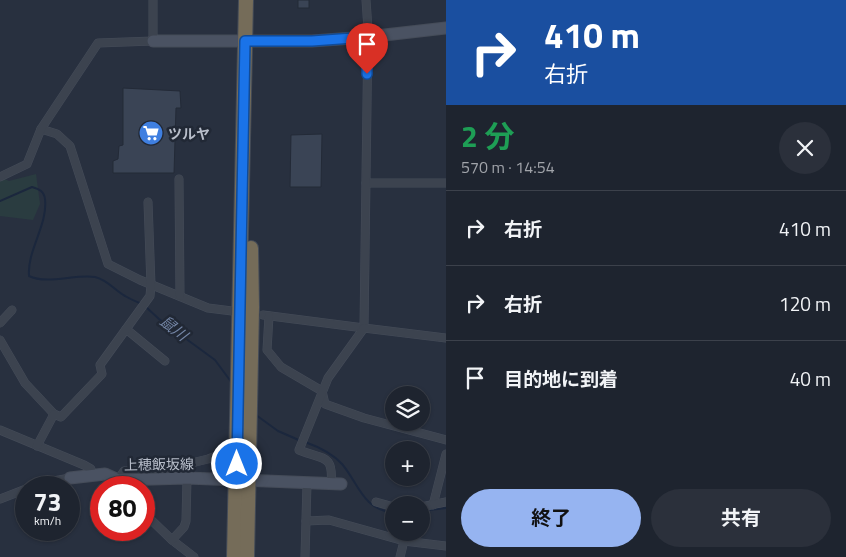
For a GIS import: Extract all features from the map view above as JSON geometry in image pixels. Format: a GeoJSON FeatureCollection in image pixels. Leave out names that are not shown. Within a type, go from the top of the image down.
{"type":"FeatureCollection","features":[{"type":"Feature","properties":{"kind":"highway"},"geometry":{"type":"LineString","coordinates":[[246,0],[248,41],[242,480],[247,557]]}},
{"type":"Feature","properties":{"kind":"highway"},"geometry":{"type":"LineString","coordinates":[[248,41],[252,0]]}},
{"type":"Feature","properties":{"kind":"highway"},"geometry":{"type":"LineString","coordinates":[[234,557],[242,480]]}},
{"type":"Feature","properties":{"kind":"street"},"geometry":{"type":"LineString","coordinates":[[153,41],[154,0]]}},
{"type":"Feature","properties":{"kind":"street"},"geometry":{"type":"LineString","coordinates":[[336,484],[330,463],[299,450],[328,378],[364,328],[366,0]]}},
{"type":"Feature","properties":{"kind":"street"},"geometry":{"type":"LineString","coordinates":[[0,177],[27,164],[41,129],[98,43],[312,41],[446,28]]}},
{"type":"Feature","properties":{"kind":"street"},"geometry":{"type":"LineString","coordinates":[[41,129],[57,134],[70,146],[108,264],[151,285],[208,308],[232,311]]}},
{"type":"Feature","properties":{"kind":"street"},"geometry":{"type":"LineString","coordinates":[[179,180],[180,296]]}},
{"type":"Feature","properties":{"kind":"street"},"geometry":{"type":"LineString","coordinates":[[366,183],[446,183]]}},
{"type":"Feature","properties":{"kind":"street"},"geometry":{"type":"LineString","coordinates":[[0,340],[25,382],[54,414],[61,417],[102,374],[100,366],[150,296],[148,202]]}},
{"type":"Feature","properties":{"kind":"street"},"geometry":{"type":"LineString","coordinates":[[0,323],[12,310]]}},
{"type":"Feature","properties":{"kind":"street"},"geometry":{"type":"LineString","coordinates":[[446,338],[266,316],[268,350],[282,367],[322,391],[325,404],[364,418],[446,440]]}},
{"type":"Feature","properties":{"kind":"street"},"geometry":{"type":"LineString","coordinates":[[126,329],[165,360]]}},
{"type":"Feature","properties":{"kind":"street"},"geometry":{"type":"LineString","coordinates":[[37,446],[54,414]]}},
{"type":"Feature","properties":{"kind":"street"},"geometry":{"type":"LineString","coordinates":[[0,430],[84,465],[91,469],[91,474]]}},
{"type":"Feature","properties":{"kind":"street"},"geometry":{"type":"LineString","coordinates":[[122,476],[124,471],[159,471],[208,459],[224,453]]}},
{"type":"Feature","properties":{"kind":"street"},"geometry":{"type":"LineString","coordinates":[[434,504],[446,454]]}},
{"type":"Feature","properties":{"kind":"street","name":"上穂飯坂線"},"geometry":{"type":"LineString","coordinates":[[80,476],[91,474],[105,474],[108,476]]}},
{"type":"Feature","properties":{"kind":"street"},"geometry":{"type":"LineString","coordinates":[[172,540],[184,527],[186,521],[186,478]]}},
{"type":"Feature","properties":{"kind":"street","name":"上穂飯坂線"},"geometry":{"type":"LineString","coordinates":[[155,481],[186,478],[336,484]]}},
{"type":"Feature","properties":{"kind":"street"},"geometry":{"type":"LineString","coordinates":[[305,557],[307,483]]}},
{"type":"Feature","properties":{"kind":"street"},"geometry":{"type":"LineString","coordinates":[[0,499],[15,493]]}},
{"type":"Feature","properties":{"kind":"street"},"geometry":{"type":"LineString","coordinates":[[376,502],[385,504]]}},
{"type":"Feature","properties":{"kind":"street"},"geometry":{"type":"LineString","coordinates":[[430,505],[446,502]]}},
{"type":"Feature","properties":{"kind":"street"},"geometry":{"type":"LineString","coordinates":[[306,521],[328,520],[385,536]]}},
{"type":"Feature","properties":{"kind":"street"},"geometry":{"type":"LineString","coordinates":[[155,524],[194,557]]}},
{"type":"Feature","properties":{"kind":"street"},"geometry":{"type":"LineString","coordinates":[[400,557],[404,541],[446,546]]}},
{"type":"Feature","properties":{"kind":"shaded area"},"geometry":{"type":"Polygon","coordinates":[[[36,174],[40,204],[33,220],[0,216],[0,177],[9,181],[36,174]]]}},
{"type":"Feature","properties":{"kind":"building"},"geometry":{"type":"Polygon","coordinates":[[[298,0],[309,0],[309,8],[298,8],[298,0]]]}},
{"type":"Feature","properties":{"kind":"building"},"geometry":{"type":"Polygon","coordinates":[[[123,88],[180,91],[181,108],[176,108],[174,173],[113,173],[113,161],[118,159],[119,146],[123,145],[123,88]]]}},
{"type":"Feature","properties":{"kind":"building"},"geometry":{"type":"Polygon","coordinates":[[[322,134],[321,187],[290,187],[291,135],[322,134]]]}},
{"type":"Feature","properties":{"kind":"waterway","name":"鼠川"},"geometry":{"type":"LineString","coordinates":[[0,201],[32,187],[44,194],[45,209],[31,257],[29,276],[44,280],[95,277],[104,280],[125,296],[142,304]]}},
{"type":"Feature","properties":{"kind":"waterway","name":"鼠川"},"geometry":{"type":"LineString","coordinates":[[146,307],[159,319],[215,360],[232,383]]}},
{"type":"Feature","properties":{"kind":"waterway","name":"鼠川"},"geometry":{"type":"LineString","coordinates":[[256,415],[278,431],[301,441]]}},
{"type":"Feature","properties":{"kind":"waterway","name":"鼠川"},"geometry":{"type":"LineString","coordinates":[[305,442],[325,451],[338,460],[368,501],[385,511]]}},
{"type":"Feature","properties":{"kind":"waterway","name":"鼠川"},"geometry":{"type":"LineString","coordinates":[[430,510],[446,508]]}},
{"type":"Feature","properties":{"kind":"place","name":"ツルヤ"},"geometry":{"type":"Point","coordinates":[151,133]}},
{"type":"Feature","properties":{"kind":"route"},"geometry":{"type":"LineString","coordinates":[[237,464],[245,41],[312,41],[367,37],[367,74]]}}]}
